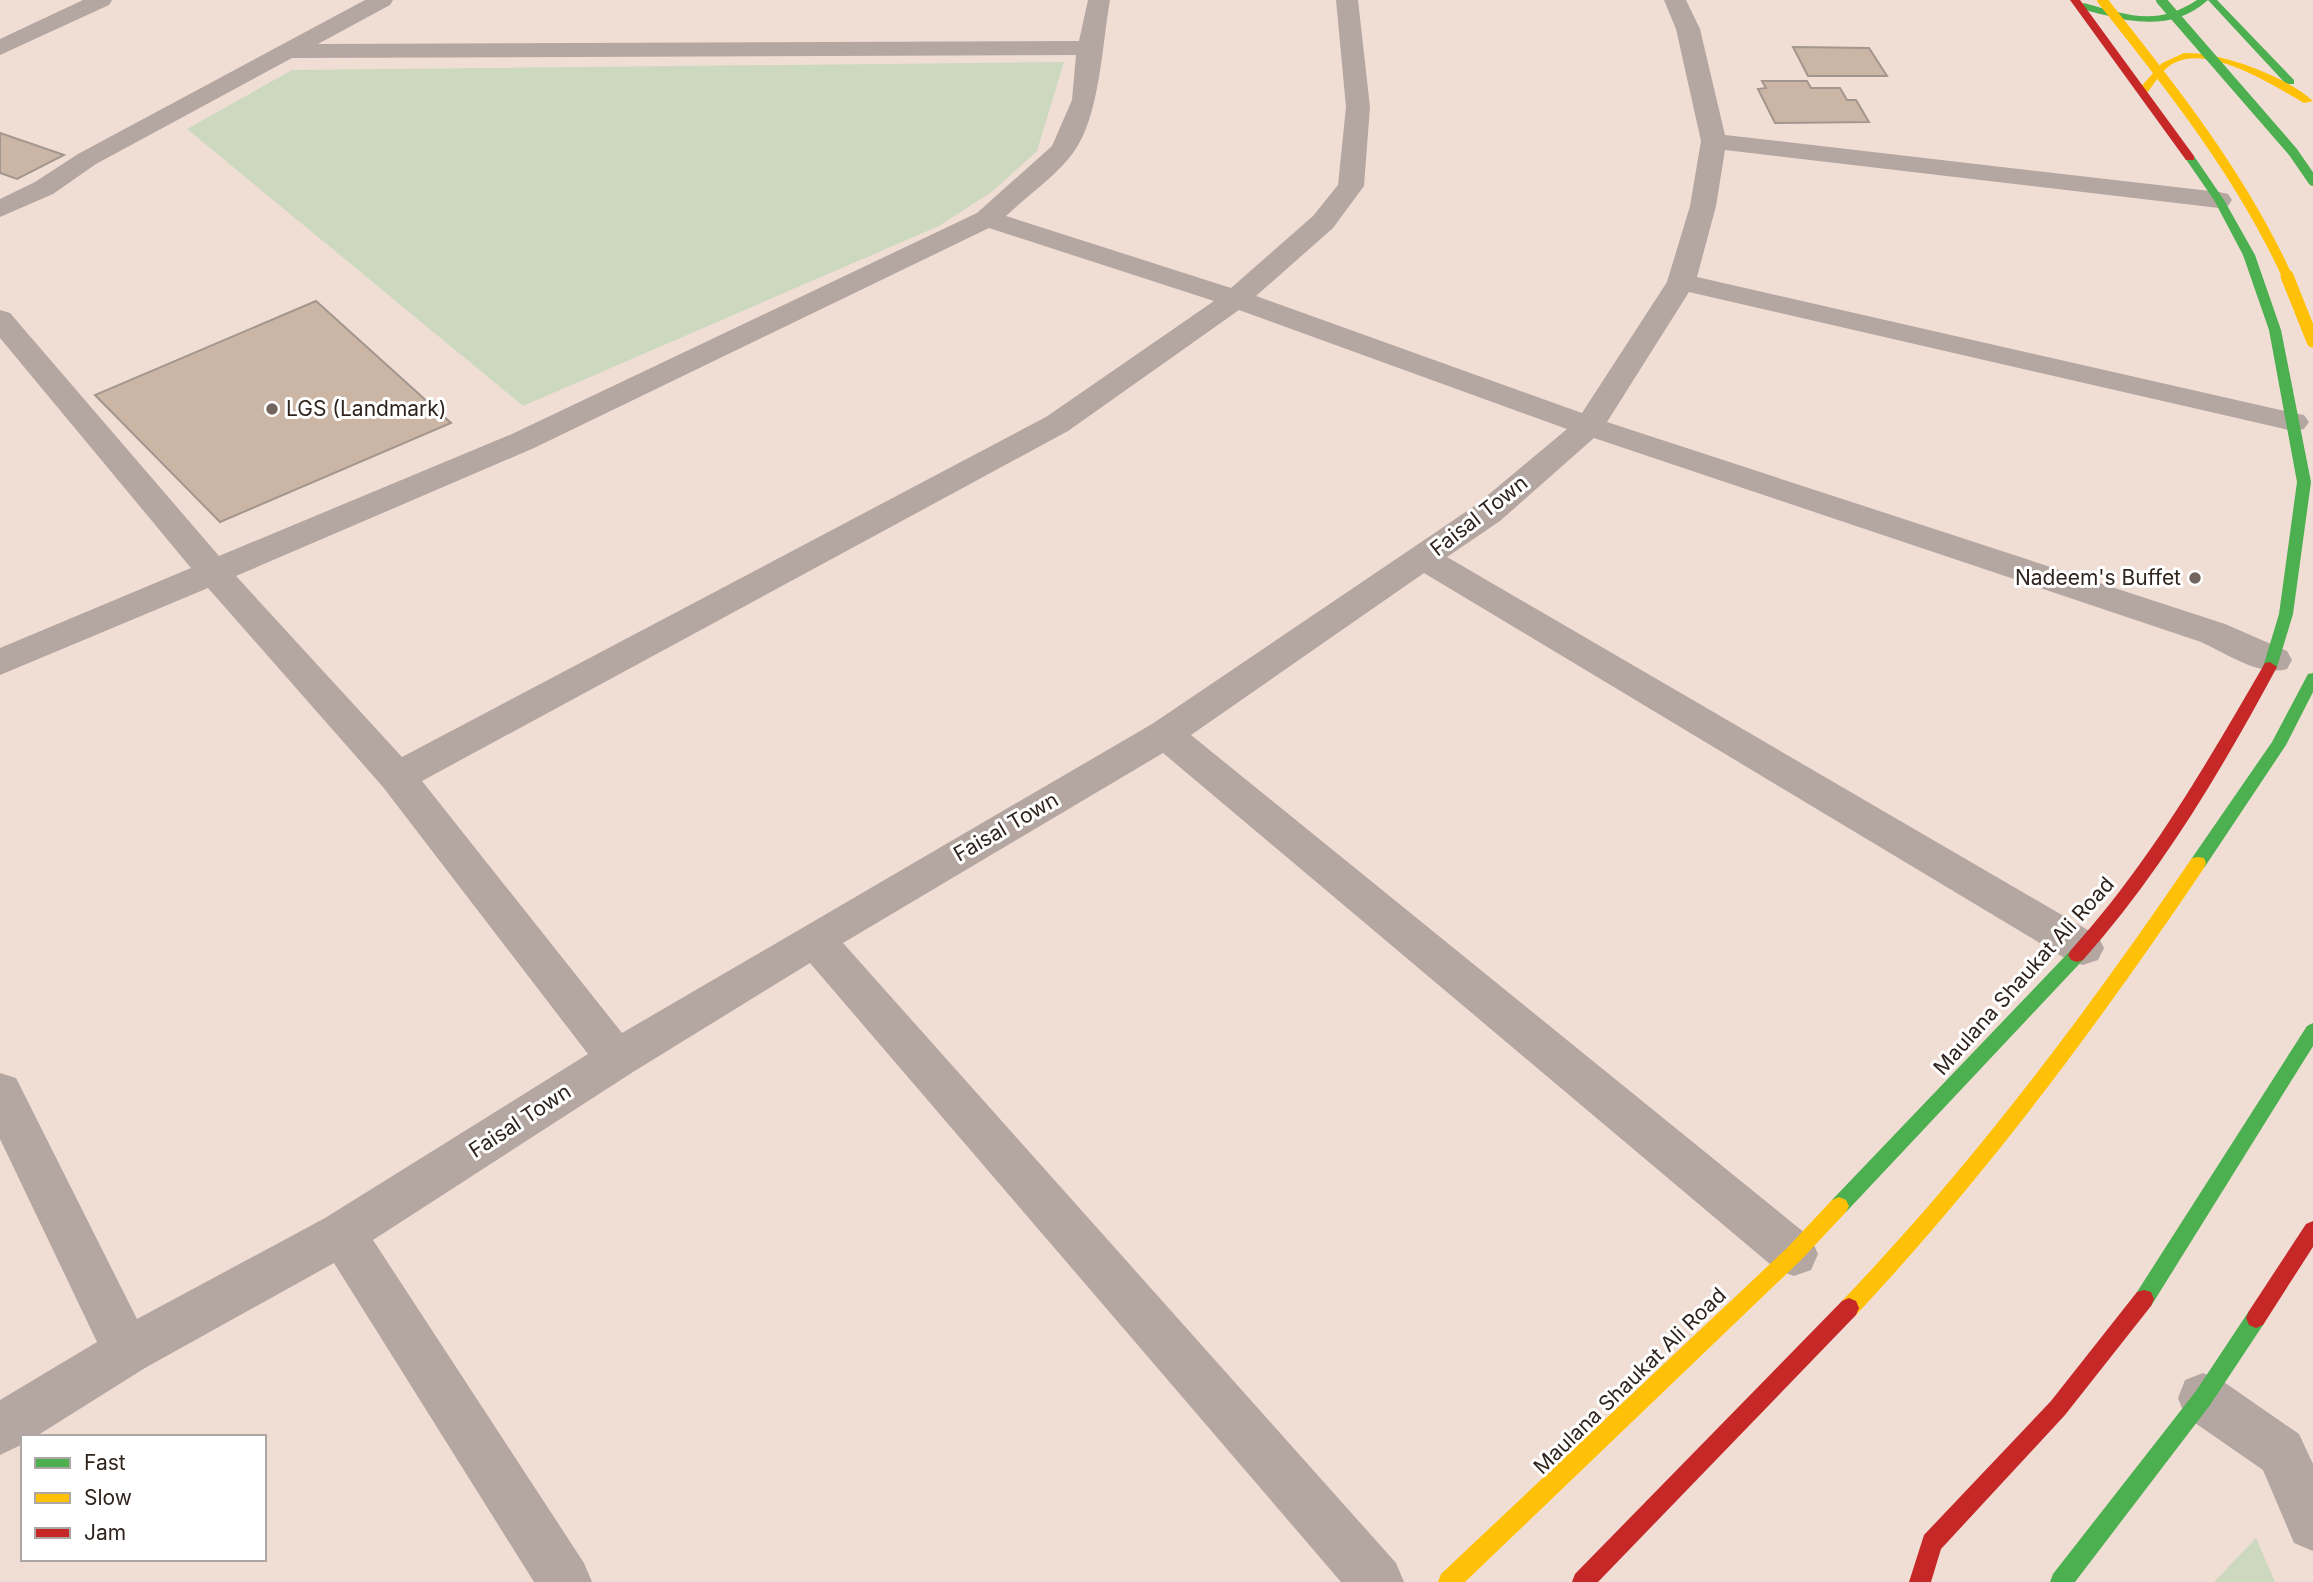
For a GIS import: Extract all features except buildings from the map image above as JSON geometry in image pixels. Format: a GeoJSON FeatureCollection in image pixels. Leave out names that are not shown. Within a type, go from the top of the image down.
{"type":"FeatureCollection","features":[{"type":"Feature","properties":{"kind":"main road"},"geometry":{"type":"LineString","coordinates":[[2102,0],[2243,186],[2276,248],[2313,341]]}},
{"type":"Feature","properties":{"kind":"main road"},"geometry":{"type":"LineString","coordinates":[[2161,0],[2293,152],[2313,181]]}},
{"type":"Feature","properties":{"kind":"main road"},"geometry":{"type":"LineString","coordinates":[[2076,2],[2124,18],[2156,21],[2182,17],[2203,0]]}},
{"type":"Feature","properties":{"kind":"main road"},"geometry":{"type":"LineString","coordinates":[[2212,0],[2310,104]]}},
{"type":"Feature","properties":{"kind":"main road","name":"Maulana Shaukat Ali Road"},"geometry":{"type":"LineString","coordinates":[[1449,1582],[1794,1254],[2083,948],[2137,881],[2205,786],[2274,660],[2286,614],[2304,482],[2275,330],[2249,255],[2219,200],[2143,91],[2076,2]]}},
{"type":"Feature","properties":{"kind":"main road"},"geometry":{"type":"LineString","coordinates":[[2143,91],[2168,63],[2185,57],[2202,57],[2229,62],[2310,104]]}},
{"type":"Feature","properties":{"kind":"main road"},"geometry":{"type":"LineString","coordinates":[[1583,1582],[1866,1290],[1992,1149],[2107,999],[2278,745],[2313,678]]}},
{"type":"Feature","properties":{"kind":"main road"},"geometry":{"type":"LineString","coordinates":[[1920,1582],[1932,1543],[2058,1408],[2151,1289],[2313,1031]]}},
{"type":"Feature","properties":{"kind":"main road"},"geometry":{"type":"LineString","coordinates":[[2061,1582],[2203,1398],[2313,1230]]}},
{"type":"Feature","properties":{"kind":"street"},"geometry":{"type":"LineString","coordinates":[[0,48],[101,0]]}},
{"type":"Feature","properties":{"kind":"street"},"geometry":{"type":"LineString","coordinates":[[0,209],[44,188],[87,159],[382,0]]}},
{"type":"Feature","properties":{"kind":"street"},"geometry":{"type":"LineString","coordinates":[[0,662],[523,440],[987,219],[1063,149],[1084,100],[1089,48],[1099,0]]}},
{"type":"Feature","properties":{"kind":"street"},"geometry":{"type":"LineString","coordinates":[[397,776],[1057,424],[1236,299],[1323,222],[1350,186],[1358,107],[1347,0]]}},
{"type":"Feature","properties":{"kind":"street","name":"Faisal Town"},"geometry":{"type":"LineString","coordinates":[[0,1429],[127,1351],[342,1234],[617,1059],[814,939],[1165,734],[1488,513],[1589,426],[1681,282],[1703,206],[1714,141],[1688,29],[1675,0]]}},
{"type":"Feature","properties":{"kind":"street"},"geometry":{"type":"LineString","coordinates":[[290,51],[1089,48]]}},
{"type":"Feature","properties":{"kind":"street"},"geometry":{"type":"LineString","coordinates":[[1714,141],[2219,200]]}},
{"type":"Feature","properties":{"kind":"street"},"geometry":{"type":"LineString","coordinates":[[987,219],[1236,299],[1589,426],[2213,633],[2274,660]]}},
{"type":"Feature","properties":{"kind":"street"},"geometry":{"type":"LineString","coordinates":[[1681,282],[2293,422]]}},
{"type":"Feature","properties":{"kind":"street"},"geometry":{"type":"LineString","coordinates":[[0,319],[214,573],[397,776],[617,1059]]}},
{"type":"Feature","properties":{"kind":"street"},"geometry":{"type":"LineString","coordinates":[[1424,558],[2083,948]]}},
{"type":"Feature","properties":{"kind":"street"},"geometry":{"type":"LineString","coordinates":[[1165,734],[1794,1254]]}},
{"type":"Feature","properties":{"kind":"street"},"geometry":{"type":"LineString","coordinates":[[814,939],[1377,1582]]}},
{"type":"Feature","properties":{"kind":"street"},"geometry":{"type":"LineString","coordinates":[[0,1092],[127,1351]]}},
{"type":"Feature","properties":{"kind":"street"},"geometry":{"type":"LineString","coordinates":[[342,1234],[553,1578]]}},
{"type":"Feature","properties":{"kind":"street"},"geometry":{"type":"LineString","coordinates":[[2203,1398],[2281,1452],[2313,1524]]}},
{"type":"Feature","properties":{"kind":"green space"},"geometry":{"type":"Polygon","coordinates":[[[1064,62],[1037,151],[993,191],[939,226],[523,406],[187,129],[292,70],[1064,62]]]}},
{"type":"Feature","properties":{"kind":"green space"},"geometry":{"type":"Polygon","coordinates":[[[2256,1538],[2275,1582],[2214,1582],[2256,1538]]]}},
{"type":"Feature","properties":{"kind":"traffic: fast"},"geometry":{"type":"LineString","coordinates":[[2161,0],[2293,152],[2313,181]]}},
{"type":"Feature","properties":{"kind":"traffic: fast"},"geometry":{"type":"LineString","coordinates":[[2084,6],[2131,19],[2159,20],[2188,10],[2203,0]]}},
{"type":"Feature","properties":{"kind":"traffic: fast"},"geometry":{"type":"LineString","coordinates":[[2212,0],[2290,82]]}},
{"type":"Feature","properties":{"kind":"traffic: fast"},"geometry":{"type":"LineString","coordinates":[[2190,158],[2219,200],[2249,255],[2275,330],[2304,482],[2286,614],[2270,667]]}},
{"type":"Feature","properties":{"kind":"traffic: fast"},"geometry":{"type":"LineString","coordinates":[[2198,863],[2278,745],[2313,678]]}},
{"type":"Feature","properties":{"kind":"traffic: fast"},"geometry":{"type":"LineString","coordinates":[[1839,1206],[2077,955]]}},
{"type":"Feature","properties":{"kind":"traffic: fast"},"geometry":{"type":"LineString","coordinates":[[2144,1299],[2313,1031]]}},
{"type":"Feature","properties":{"kind":"traffic: fast"},"geometry":{"type":"LineString","coordinates":[[2061,1582],[2203,1398],[2256,1318]]}},
{"type":"Feature","properties":{"kind":"traffic: slow"},"geometry":{"type":"LineString","coordinates":[[2102,0],[2196,120],[2250,202],[2295,292],[2313,341]]}},
{"type":"Feature","properties":{"kind":"traffic: slow"},"geometry":{"type":"LineString","coordinates":[[2143,91],[2158,71],[2169,62],[2184,56],[2202,56],[2240,66],[2308,101]]}},
{"type":"Feature","properties":{"kind":"traffic: slow"},"geometry":{"type":"LineString","coordinates":[[1849,1308],[1945,1203],[2034,1093],[2118,980],[2198,863]]}},
{"type":"Feature","properties":{"kind":"traffic: slow"},"geometry":{"type":"LineString","coordinates":[[1449,1582],[1794,1254],[1839,1206]]}},
{"type":"Feature","properties":{"kind":"traffic: jam"},"geometry":{"type":"LineString","coordinates":[[2075,0],[2190,158]]}},
{"type":"Feature","properties":{"kind":"traffic: jam"},"geometry":{"type":"LineString","coordinates":[[2077,955],[2159,853],[2206,780],[2270,667]]}},
{"type":"Feature","properties":{"kind":"traffic: jam"},"geometry":{"type":"LineString","coordinates":[[2256,1318],[2313,1230]]}},
{"type":"Feature","properties":{"kind":"traffic: jam"},"geometry":{"type":"LineString","coordinates":[[1920,1582],[1932,1543],[2058,1408],[2144,1299]]}},
{"type":"Feature","properties":{"kind":"traffic: jam"},"geometry":{"type":"LineString","coordinates":[[1583,1582],[1849,1308]]}},
{"type":"Feature","properties":{"kind":"place","name":"LGS (Landmark)"},"geometry":{"type":"Point","coordinates":[272,409]}},
{"type":"Feature","properties":{"kind":"place","name":"Nadeem's Buffet"},"geometry":{"type":"Point","coordinates":[2195,578]}}]}
